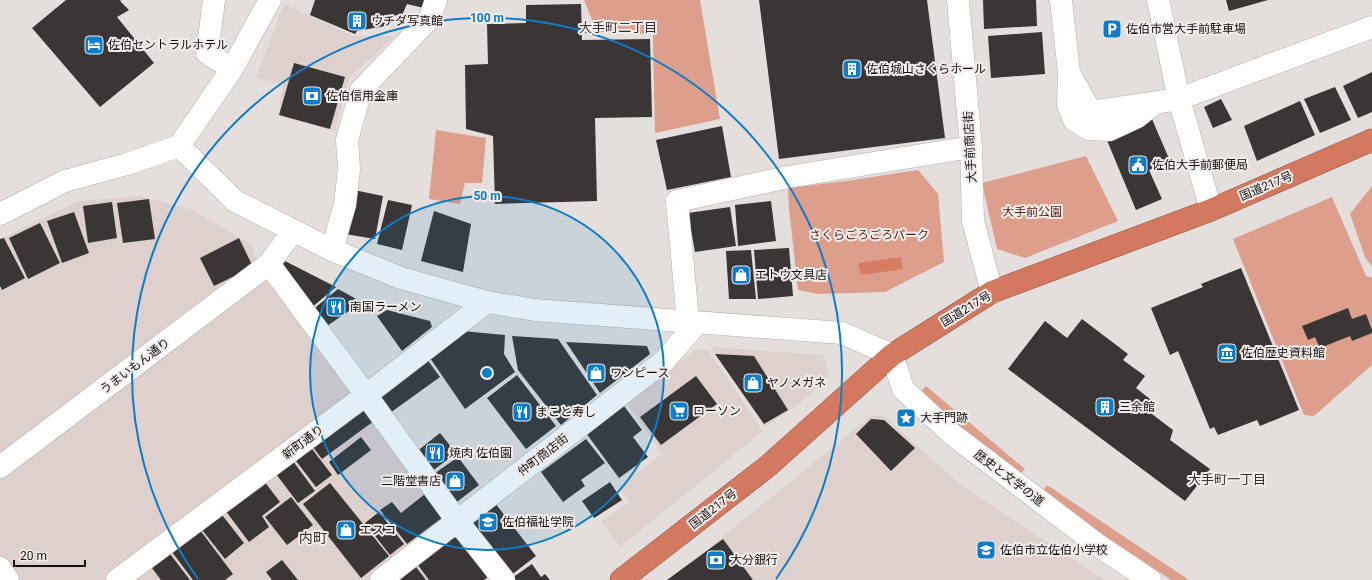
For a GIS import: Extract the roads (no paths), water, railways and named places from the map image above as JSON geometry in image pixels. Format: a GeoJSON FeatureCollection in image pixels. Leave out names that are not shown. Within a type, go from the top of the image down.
{"type":"FeatureCollection","features":[{"type":"Feature","properties":{"kind":"highway","name":"国道217号"},"geometry":{"type":"LineString","coordinates":[[621,580],[768,466],[892,354],[992,292],[1211,210],[1372,140]]}},
{"type":"Feature","properties":{"kind":"street"},"geometry":{"type":"LineString","coordinates":[[214,0],[207,53],[232,69]]}},
{"type":"Feature","properties":{"kind":"street"},"geometry":{"type":"LineString","coordinates":[[0,214],[65,181],[127,164],[179,146],[232,69],[270,0]]}},
{"type":"Feature","properties":{"kind":"street"},"geometry":{"type":"LineString","coordinates":[[332,250],[345,204],[349,169],[347,140],[361,90],[430,18],[436,0]]}},
{"type":"Feature","properties":{"kind":"street","name":"大手前商店街"},"geometry":{"type":"LineString","coordinates":[[958,0],[971,147],[973,221],[992,292]]}},
{"type":"Feature","properties":{"kind":"street"},"geometry":{"type":"LineString","coordinates":[[1061,0],[1069,73],[1090,112],[1179,99],[1372,27]]}},
{"type":"Feature","properties":{"kind":"street"},"geometry":{"type":"LineString","coordinates":[[1158,0],[1179,99],[1211,210]]}},
{"type":"Feature","properties":{"kind":"street"},"geometry":{"type":"LineString","coordinates":[[179,146],[235,201],[332,250],[401,278],[487,302],[535,310],[842,333],[892,354]]}},
{"type":"Feature","properties":{"kind":"street"},"geometry":{"type":"LineString","coordinates":[[693,321],[677,201],[788,177],[971,147]]}},
{"type":"Feature","properties":{"kind":"street","name":"うまいもん通り"},"geometry":{"type":"LineString","coordinates":[[0,467],[269,264],[294,231]]}},
{"type":"Feature","properties":{"kind":"street"},"geometry":{"type":"LineString","coordinates":[[269,264],[458,522],[504,580]]}},
{"type":"Feature","properties":{"kind":"street","name":"新町通り"},"geometry":{"type":"LineString","coordinates":[[117,580],[366,395],[487,302]]}},
{"type":"Feature","properties":{"kind":"street","name":"仲町商店街"},"geometry":{"type":"LineString","coordinates":[[381,580],[458,522],[664,361],[693,321]]}},
{"type":"Feature","properties":{"kind":"street","name":"歴史と文学の道"},"geometry":{"type":"LineString","coordinates":[[892,354],[903,389],[953,435],[1102,548],[1150,580]]}},
{"type":"Feature","properties":{"kind":"street"},"geometry":{"type":"LineString","coordinates":[[0,568],[8,580]]}},
{"type":"Feature","properties":{"kind":"place","name":"ウチダ写真館"},"geometry":{"type":"Point","coordinates":[357,21]}},
{"type":"Feature","properties":{"kind":"place","name":"佐伯市営大手前駐車場"},"geometry":{"type":"Point","coordinates":[1112,29]}},
{"type":"Feature","properties":{"kind":"place","name":"佐伯セントラルホテル"},"geometry":{"type":"Point","coordinates":[94,45]}},
{"type":"Feature","properties":{"kind":"place","name":"佐伯城山さくらホール"},"geometry":{"type":"Point","coordinates":[852,69]}},
{"type":"Feature","properties":{"kind":"place","name":"佐伯信用金庫"},"geometry":{"type":"Point","coordinates":[312,96]}},
{"type":"Feature","properties":{"kind":"place","name":"佐伯大手前郵便局"},"geometry":{"type":"Point","coordinates":[1138,165]}},
{"type":"Feature","properties":{"kind":"place","name":"エトウ文具店"},"geometry":{"type":"Point","coordinates":[741,275]}},
{"type":"Feature","properties":{"kind":"place","name":"南国ラーメン"},"geometry":{"type":"Point","coordinates":[336,307]}},
{"type":"Feature","properties":{"kind":"place","name":"佐伯歴史資料館"},"geometry":{"type":"Point","coordinates":[1227,353]}},
{"type":"Feature","properties":{"kind":"place","name":"ワンピース"},"geometry":{"type":"Point","coordinates":[596,373]}},
{"type":"Feature","properties":{"kind":"place","name":"ヤノメガネ"},"geometry":{"type":"Point","coordinates":[753,383]}},
{"type":"Feature","properties":{"kind":"place","name":"三余館"},"geometry":{"type":"Point","coordinates":[1105,407]}},
{"type":"Feature","properties":{"kind":"place","name":"ローソン"},"geometry":{"type":"Point","coordinates":[679,411]}},
{"type":"Feature","properties":{"kind":"place","name":"まこと寿し"},"geometry":{"type":"Point","coordinates":[522,412]}},
{"type":"Feature","properties":{"kind":"place","name":"大手門跡"},"geometry":{"type":"Point","coordinates":[906,418]}},
{"type":"Feature","properties":{"kind":"place","name":"焼肉 佐伯園"},"geometry":{"type":"Point","coordinates":[435,453]}},
{"type":"Feature","properties":{"kind":"place","name":"二階堂書店"},"geometry":{"type":"Point","coordinates":[455,481]}},
{"type":"Feature","properties":{"kind":"place","name":"佐伯福祉学院"},"geometry":{"type":"Point","coordinates":[488,522]}},
{"type":"Feature","properties":{"kind":"place","name":"エスコ"},"geometry":{"type":"Point","coordinates":[346,530]}},
{"type":"Feature","properties":{"kind":"place","name":"佐伯市立佐伯小学校"},"geometry":{"type":"Point","coordinates":[986,550]}},
{"type":"Feature","properties":{"kind":"place","name":"大分銀行"},"geometry":{"type":"Point","coordinates":[716,560]}},
{"type":"Feature","properties":{"kind":"district","name":"大手町二丁目"},"geometry":{"type":"Point","coordinates":[618,27]}},
{"type":"Feature","properties":{"kind":"district","name":"大手町一丁目"},"geometry":{"type":"Point","coordinates":[1227,479]}},
{"type":"Feature","properties":{"kind":"district","name":"内町"},"geometry":{"type":"Point","coordinates":[313,538]}},
{"type":"Feature","properties":{"kind":"park label","name":"大手前公園"},"geometry":{"type":"Point","coordinates":[1032,212]}},
{"type":"Feature","properties":{"kind":"park label","name":"さくらごろごろパーク"},"geometry":{"type":"Point","coordinates":[869,235]}}]}
